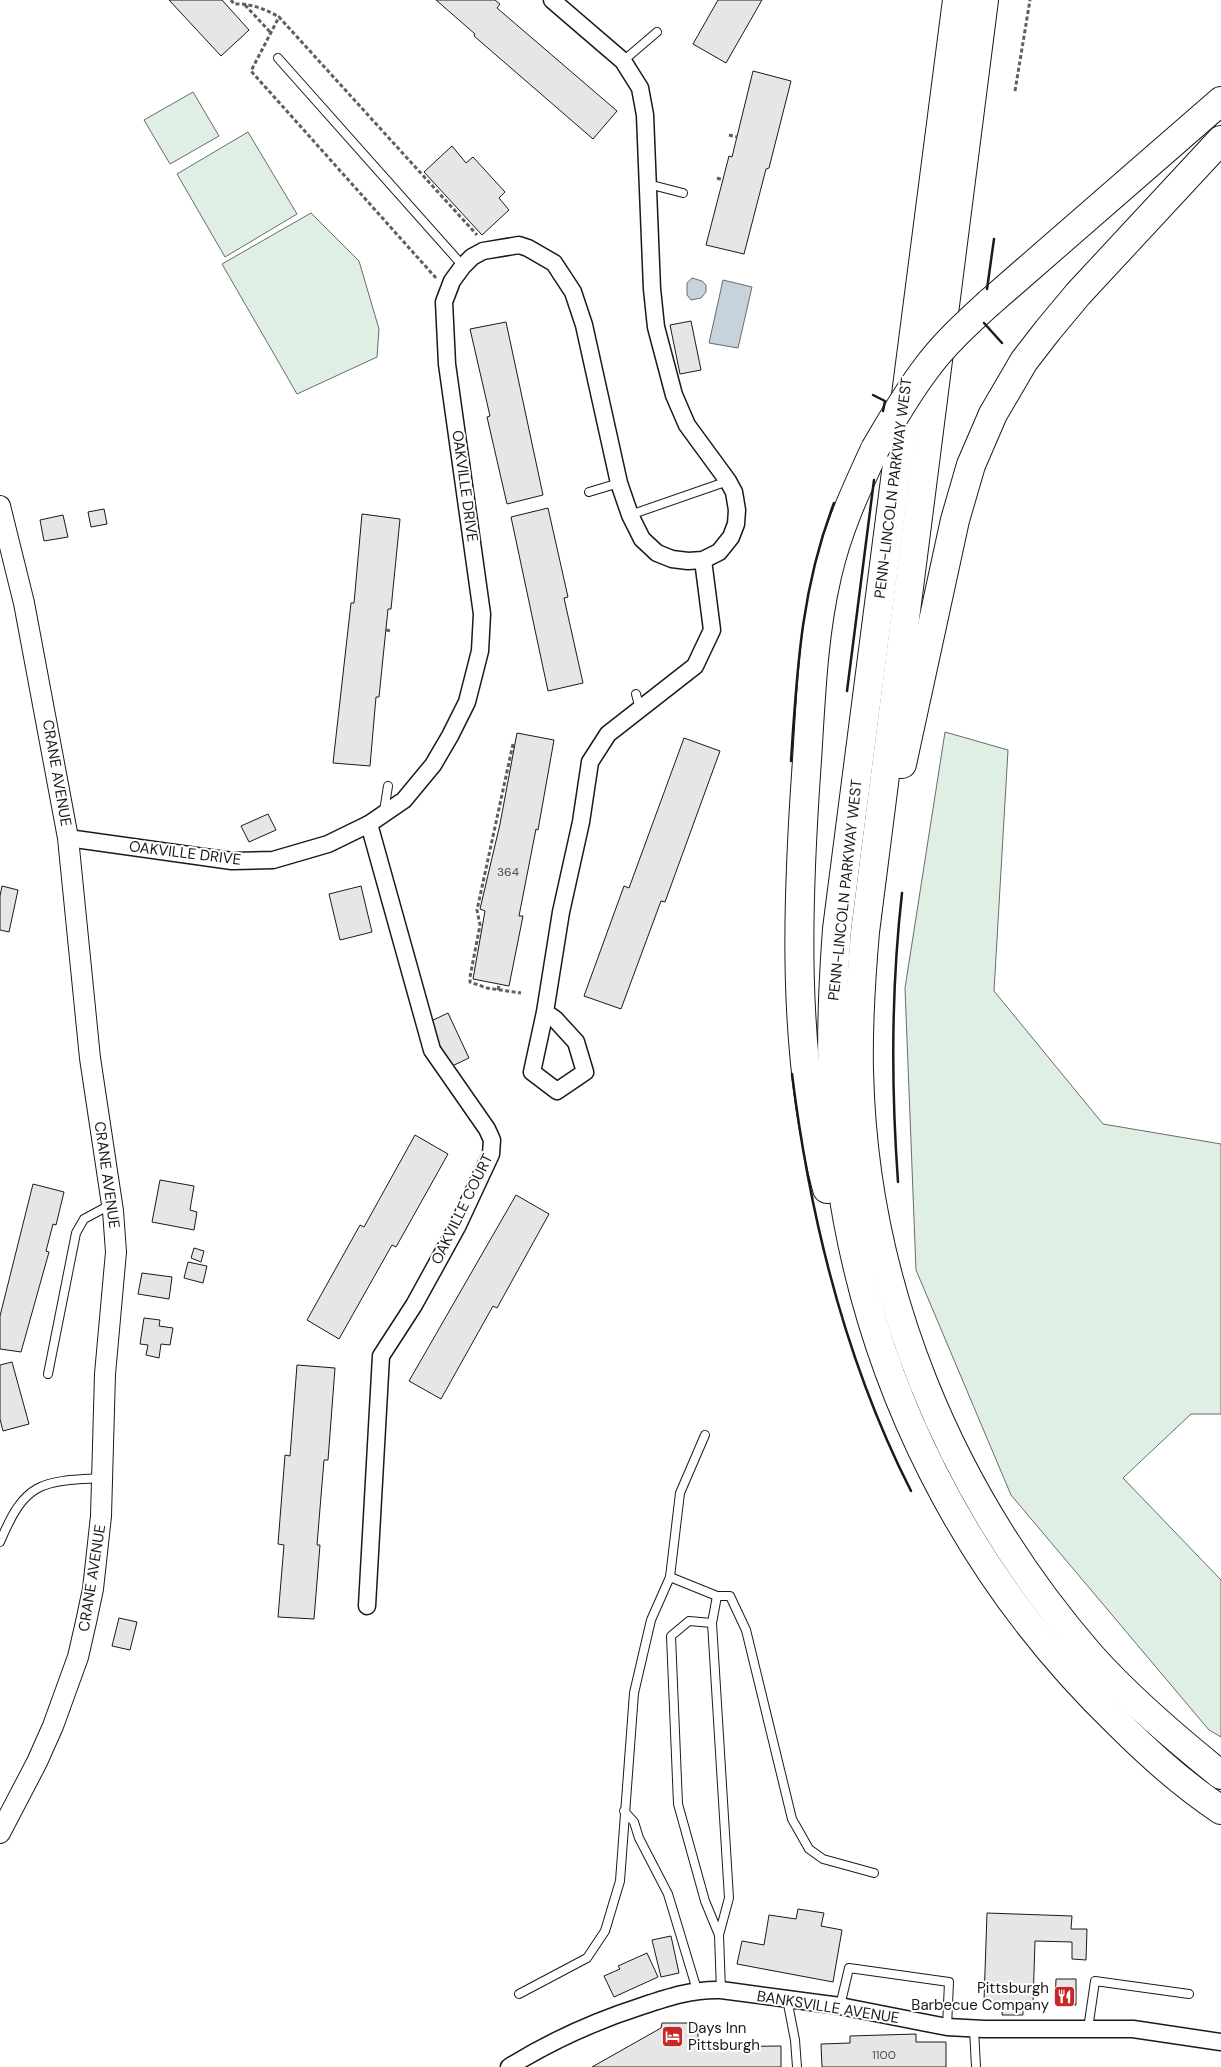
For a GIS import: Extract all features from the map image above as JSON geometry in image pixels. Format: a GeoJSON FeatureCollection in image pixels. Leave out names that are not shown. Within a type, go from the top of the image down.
{"type":"FeatureCollection","features":[{"type":"Feature","properties":{"kind":"highway","name":"PENN-LINCOLN PARKWAY WEST"},"geometry":{"type":"LineString","coordinates":[[957,0],[843,879],[834,978],[832,1073],[840,1171],[857,1268],[883,1355],[914,1437],[959,1522],[1013,1604],[1071,1675],[1140,1744],[1221,1810]]}},
{"type":"Feature","properties":{"kind":"highway","name":"PENN-LINCOLN PARKWAY WEST"},"geometry":{"type":"LineString","coordinates":[[984,0],[865,932],[861,980],[859,1072],[868,1167],[885,1261],[909,1346],[940,1425],[993,1524],[1036,1587],[1091,1656],[1166,1730],[1221,1775]]}},
{"type":"Feature","properties":{"kind":"highway"},"geometry":{"type":"LineString","coordinates":[[883,1355],[826,1187],[817,1144],[805,1048],[799,942],[801,841],[814,653],[819,612],[827,574],[838,534],[854,493],[875,448],[925,370],[956,334],[989,303],[1221,101]]}},
{"type":"Feature","properties":{"kind":"highway"},"geometry":{"type":"LineString","coordinates":[[865,932],[956,520],[982,438],[1008,387],[1048,330],[1078,294],[1221,140]]}},
{"type":"Feature","properties":{"kind":"street"},"geometry":{"type":"LineString","coordinates":[[545,1012],[561,912],[582,822],[590,762],[608,734],[695,666],[712,630],[703,560],[719,552],[731,537],[736,524],[737,510],[734,492],[728,481],[687,425],[674,395],[656,327],[652,289],[645,115],[640,88],[623,61],[552,0]]}},
{"type":"Feature","properties":{"kind":"street","name":"OAKVILLE DRIVE"},"geometry":{"type":"LineString","coordinates":[[68,838],[232,861],[273,860],[328,844],[369,824],[404,800],[437,758],[467,702],[480,651],[482,614],[447,364],[444,302],[452,282],[463,266],[472,257],[483,251],[519,245],[554,263],[560,270],[574,292],[580,308],[619,483],[630,515],[642,539],[657,553],[672,559],[703,560]]}},
{"type":"Feature","properties":{"kind":"street","name":"CRANE AVENUE"},"geometry":{"type":"LineString","coordinates":[[0,506],[24,603],[68,838],[90,1058],[115,1231],[115,1266],[105,1383],[103,1478],[93,1588],[78,1657],[67,1689],[37,1762],[0,1833]]}},
{"type":"Feature","properties":{"kind":"street","name":"OAKVILLE COURT"},"geometry":{"type":"LineString","coordinates":[[367,1606],[381,1356],[414,1305],[457,1227],[492,1154],[492,1140],[487,1129],[432,1050],[369,824]]}},
{"type":"Feature","properties":{"kind":"street","name":"BANKSVILLE AVENUE"},"geometry":{"type":"LineString","coordinates":[[509,2067],[585,2027],[662,1999],[697,1990],[721,1990],[840,2006],[946,2027],[974,2029],[1133,2029],[1221,2042]]}},
{"type":"Feature","properties":{"kind":"lane"},"geometry":{"type":"LineString","coordinates":[[623,61],[657,32]]}},
{"type":"Feature","properties":{"kind":"lane"},"geometry":{"type":"LineString","coordinates":[[278,58],[463,266]]}},
{"type":"Feature","properties":{"kind":"lane"},"geometry":{"type":"LineString","coordinates":[[648,184],[683,193]]}},
{"type":"Feature","properties":{"kind":"lane"},"geometry":{"type":"LineString","coordinates":[[630,515],[728,481]]}},
{"type":"Feature","properties":{"kind":"lane"},"geometry":{"type":"LineString","coordinates":[[589,492],[619,483]]}},
{"type":"Feature","properties":{"kind":"lane"},"geometry":{"type":"LineString","coordinates":[[636,694],[640,710]]}},
{"type":"Feature","properties":{"kind":"lane"},"geometry":{"type":"LineString","coordinates":[[384,813],[388,786]]}},
{"type":"Feature","properties":{"kind":"lane"},"geometry":{"type":"LineString","coordinates":[[48,1374],[76,1233],[84,1219],[112,1205]]}},
{"type":"Feature","properties":{"kind":"lane"},"geometry":{"type":"LineString","coordinates":[[519,1994],[587,1958],[605,1931],[620,1881],[634,1693],[651,1620],[670,1578],[680,1493],[705,1435]]}},
{"type":"Feature","properties":{"kind":"lane"},"geometry":{"type":"LineString","coordinates":[[0,1542],[16,1508],[28,1494],[43,1485],[62,1480],[103,1478]]}},
{"type":"Feature","properties":{"kind":"lane"},"geometry":{"type":"LineString","coordinates":[[670,1578],[717,1596],[730,1596],[746,1630],[792,1819],[809,1849],[823,1859],[874,1873]]}},
{"type":"Feature","properties":{"kind":"lane"},"geometry":{"type":"LineString","coordinates":[[717,1596],[712,1623],[729,1898],[719,1935],[721,1990]]}},
{"type":"Feature","properties":{"kind":"lane"},"geometry":{"type":"LineString","coordinates":[[712,1623],[689,1621],[671,1636],[678,1804],[705,1901],[719,1935]]}},
{"type":"Feature","properties":{"kind":"lane"},"geometry":{"type":"LineString","coordinates":[[624,1811],[634,1822],[639,1838],[668,1894],[697,1990]]}},
{"type":"Feature","properties":{"kind":"lane"},"geometry":{"type":"LineString","coordinates":[[840,2006],[849,1968],[949,1982],[946,2027]]}},
{"type":"Feature","properties":{"kind":"lane"},"geometry":{"type":"LineString","coordinates":[[1088,2029],[1095,1981],[1189,1994]]}},
{"type":"Feature","properties":{"kind":"lane"},"geometry":{"type":"LineString","coordinates":[[787,1999],[796,2040],[797,2067]]}},
{"type":"Feature","properties":{"kind":"lane"},"geometry":{"type":"LineString","coordinates":[[974,2029],[976,2067]]}},
{"type":"Feature","properties":{"kind":"path"},"geometry":{"type":"LineString","coordinates":[[231,0],[234,4],[244,3],[271,12],[279,17]]}},
{"type":"Feature","properties":{"kind":"path"},"geometry":{"type":"LineString","coordinates":[[1015,91],[1030,0]]}},
{"type":"Feature","properties":{"kind":"path"},"geometry":{"type":"LineString","coordinates":[[244,3],[270,32]]}},
{"type":"Feature","properties":{"kind":"path"},"geometry":{"type":"LineString","coordinates":[[729,135],[737,137]]}},
{"type":"Feature","properties":{"kind":"path"},"geometry":{"type":"LineString","coordinates":[[717,178],[723,180]]}},
{"type":"Feature","properties":{"kind":"path"},"geometry":{"type":"LineString","coordinates":[[386,630],[392,631]]}},
{"type":"Feature","properties":{"kind":"path"},"geometry":{"type":"LineString","coordinates":[[513,744],[479,901],[480,925],[470,982],[498,990],[521,993]]}},
{"type":"Feature","properties":{"kind":"path"},"geometry":{"type":"LineString","coordinates":[[498,990],[499,985]]}},
{"type":"Feature","properties":{"kind":"green space"},"geometry":{"type":"Polygon","coordinates":[[[193,92],[219,136],[170,164],[144,120],[193,92]]]}},
{"type":"Feature","properties":{"kind":"green space"},"geometry":{"type":"Polygon","coordinates":[[[248,132],[297,214],[225,257],[177,174],[248,132]]]}},
{"type":"Feature","properties":{"kind":"green space"},"geometry":{"type":"Polygon","coordinates":[[[311,213],[359,261],[379,329],[377,357],[297,394],[222,264],[311,213]]]}},
{"type":"Feature","properties":{"kind":"green space"},"geometry":{"type":"Polygon","coordinates":[[[945,732],[1008,750],[994,991],[1103,1124],[1221,1144],[1221,1414],[1191,1414],[1123,1478],[1221,1580],[1221,1737],[1209,1730],[1011,1495],[916,1270],[905,988],[945,732]]]}},
{"type":"Feature","properties":{"kind":"shaded area"},"geometry":{"type":"Polygon","coordinates":[[[692,278],[702,281],[706,285],[706,292],[701,298],[691,300],[687,295],[687,283],[692,278]]]}},
{"type":"Feature","properties":{"kind":"shaded area"},"geometry":{"type":"Polygon","coordinates":[[[723,280],[752,287],[738,348],[709,343],[723,280]]]}},
{"type":"Feature","properties":{"kind":"building"},"geometry":{"type":"Polygon","coordinates":[[[169,0],[222,0],[249,30],[221,56],[169,0]]]}},
{"type":"Feature","properties":{"kind":"building"},"geometry":{"type":"Polygon","coordinates":[[[436,0],[495,0],[500,4],[497,8],[617,111],[593,139],[474,36],[475,34],[436,0]]]}},
{"type":"Feature","properties":{"kind":"building"},"geometry":{"type":"Polygon","coordinates":[[[718,0],[762,0],[726,63],[693,44],[718,0]]]}},
{"type":"Feature","properties":{"kind":"building"},"geometry":{"type":"Polygon","coordinates":[[[753,71],[791,81],[769,168],[766,169],[744,254],[706,245],[729,156],[732,157],[753,71]]]}},
{"type":"Feature","properties":{"kind":"building"},"geometry":{"type":"Polygon","coordinates":[[[452,146],[466,163],[473,157],[505,192],[499,198],[509,210],[482,235],[424,172],[452,146]]]}},
{"type":"Feature","properties":{"kind":"building"},"geometry":{"type":"Polygon","coordinates":[[[691,321],[701,370],[680,374],[670,325],[691,321]]]}},
{"type":"Feature","properties":{"kind":"building"},"geometry":{"type":"Polygon","coordinates":[[[506,322],[543,495],[507,504],[487,417],[490,416],[470,329],[506,322]]]}},
{"type":"Feature","properties":{"kind":"building"},"geometry":{"type":"Polygon","coordinates":[[[548,508],[568,597],[564,598],[583,683],[548,691],[511,517],[548,508]]]}},
{"type":"Feature","properties":{"kind":"building"},"geometry":{"type":"Polygon","coordinates":[[[104,509],[107,524],[91,527],[88,512],[104,509]]]}},
{"type":"Feature","properties":{"kind":"building"},"geometry":{"type":"Polygon","coordinates":[[[362,514],[400,519],[391,609],[388,609],[379,697],[376,697],[370,766],[333,763],[351,603],[354,603],[362,514]]]}},
{"type":"Feature","properties":{"kind":"building"},"geometry":{"type":"Polygon","coordinates":[[[63,515],[68,537],[44,541],[40,520],[63,515]]]}},
{"type":"Feature","properties":{"kind":"building"},"geometry":{"type":"Polygon","coordinates":[[[517,733],[554,740],[538,830],[536,829],[519,916],[523,916],[509,986],[473,979],[485,911],[480,909],[500,824],[517,733]]]}},
{"type":"Feature","properties":{"kind":"building"},"geometry":{"type":"Polygon","coordinates":[[[684,738],[720,751],[665,902],[661,901],[621,1009],[584,996],[624,886],[629,888],[684,738]]]}},
{"type":"Feature","properties":{"kind":"building"},"geometry":{"type":"Polygon","coordinates":[[[268,814],[276,830],[249,842],[241,826],[268,814]]]}},
{"type":"Feature","properties":{"kind":"building"},"geometry":{"type":"Polygon","coordinates":[[[2,886],[18,890],[9,932],[0,930],[0,896],[2,886]]]}},
{"type":"Feature","properties":{"kind":"building"},"geometry":{"type":"Polygon","coordinates":[[[361,886],[372,932],[340,940],[329,894],[361,886]]]}},
{"type":"Feature","properties":{"kind":"building"},"geometry":{"type":"Polygon","coordinates":[[[448,1013],[469,1058],[450,1067],[429,1022],[448,1013]]]}},
{"type":"Feature","properties":{"kind":"building"},"geometry":{"type":"Polygon","coordinates":[[[415,1135],[448,1154],[396,1247],[392,1245],[339,1339],[307,1320],[360,1225],[364,1227],[415,1135]]]}},
{"type":"Feature","properties":{"kind":"building"},"geometry":{"type":"Polygon","coordinates":[[[160,1180],[194,1186],[190,1210],[197,1212],[194,1230],[152,1222],[160,1180]]]}},
{"type":"Feature","properties":{"kind":"building"},"geometry":{"type":"Polygon","coordinates":[[[33,1184],[64,1192],[56,1225],[53,1224],[46,1251],[49,1252],[21,1352],[0,1349],[0,1316],[33,1184]]]}},
{"type":"Feature","properties":{"kind":"building"},"geometry":{"type":"Polygon","coordinates":[[[516,1195],[549,1214],[497,1308],[493,1306],[441,1399],[409,1381],[516,1195]]]}},
{"type":"Feature","properties":{"kind":"building"},"geometry":{"type":"Polygon","coordinates":[[[194,1248],[204,1251],[201,1262],[191,1258],[194,1248]]]}},
{"type":"Feature","properties":{"kind":"building"},"geometry":{"type":"Polygon","coordinates":[[[188,1262],[207,1266],[203,1283],[184,1278],[188,1262]]]}},
{"type":"Feature","properties":{"kind":"building"},"geometry":{"type":"Polygon","coordinates":[[[142,1273],[172,1277],[169,1299],[138,1294],[142,1273]]]}},
{"type":"Feature","properties":{"kind":"building"},"geometry":{"type":"Polygon","coordinates":[[[144,1318],[160,1320],[159,1326],[173,1328],[170,1345],[161,1344],[159,1358],[146,1355],[148,1345],[140,1344],[144,1318]]]}},
{"type":"Feature","properties":{"kind":"building"},"geometry":{"type":"Polygon","coordinates":[[[12,1362],[29,1424],[3,1431],[0,1419],[0,1365],[12,1362]]]}},
{"type":"Feature","properties":{"kind":"building"},"geometry":{"type":"Polygon","coordinates":[[[297,1365],[335,1368],[328,1460],[324,1460],[317,1545],[320,1545],[314,1619],[278,1617],[284,1545],[278,1544],[285,1455],[290,1456],[297,1365]]]}},
{"type":"Feature","properties":{"kind":"building"},"geometry":{"type":"Polygon","coordinates":[[[119,1618],[137,1622],[130,1650],[112,1646],[119,1618]]]}},
{"type":"Feature","properties":{"kind":"building"},"geometry":{"type":"Polygon","coordinates":[[[798,1909],[824,1913],[821,1926],[842,1930],[833,1982],[737,1964],[742,1941],[764,1945],[769,1915],[796,1919],[798,1909]]]}},
{"type":"Feature","properties":{"kind":"building"},"geometry":{"type":"Polygon","coordinates":[[[987,1913],[1072,1916],[1071,1929],[1087,1929],[1086,1960],[1072,1959],[1072,1942],[1035,1941],[1033,2003],[984,2001],[987,1913]]]}},
{"type":"Feature","properties":{"kind":"building"},"geometry":{"type":"Polygon","coordinates":[[[671,1936],[679,1973],[661,1977],[652,1940],[671,1936]]]}},
{"type":"Feature","properties":{"kind":"building"},"geometry":{"type":"Polygon","coordinates":[[[647,1953],[658,1977],[614,1997],[604,1976],[620,1969],[618,1966],[647,1953]]]}},
{"type":"Feature","properties":{"kind":"building"},"geometry":{"type":"Polygon","coordinates":[[[1056,1979],[1076,1979],[1076,2005],[1055,2004],[1056,1979]]]}},
{"type":"Feature","properties":{"kind":"building"},"geometry":{"type":"Polygon","coordinates":[[[1003,2003],[1023,2004],[1023,2015],[1002,2015],[1003,2003]]]}},
{"type":"Feature","properties":{"kind":"building","name":"Days Inn Pittsburgh"},"geometry":{"type":"Polygon","coordinates":[[[662,2023],[698,2023],[698,2047],[781,2046],[781,2067],[592,2067],[661,2028],[662,2023]]]}},
{"type":"Feature","properties":{"kind":"building"},"geometry":{"type":"Polygon","coordinates":[[[916,2034],[916,2042],[946,2042],[946,2067],[822,2067],[821,2044],[850,2043],[850,2036],[916,2034]]]}},
{"type":"Feature","properties":{"kind":"wall"},"geometry":{"type":"LineString","coordinates":[[987,289],[994,239]]}},
{"type":"Feature","properties":{"kind":"wall"},"geometry":{"type":"LineString","coordinates":[[984,323],[1002,343]]}},
{"type":"Feature","properties":{"kind":"wall"},"geometry":{"type":"LineString","coordinates":[[873,395],[885,401],[883,411]]}},
{"type":"Feature","properties":{"kind":"wall"},"geometry":{"type":"LineString","coordinates":[[847,691],[874,480]]}},
{"type":"Feature","properties":{"kind":"wall"},"geometry":{"type":"LineString","coordinates":[[791,761],[802,630],[807,598],[823,535],[834,503]]}},
{"type":"Feature","properties":{"kind":"wall"},"geometry":{"type":"LineString","coordinates":[[898,1182],[893,1038],[898,929],[902,893]]}},
{"type":"Feature","properties":{"kind":"wall"},"geometry":{"type":"LineString","coordinates":[[792,1074],[809,1182],[834,1288],[849,1340],[867,1391],[911,1491]]}},
{"type":"Feature","properties":{"kind":"place","name":"Pittsburgh Barbecue Company"},"geometry":{"type":"Point","coordinates":[1065,1997]}},
{"type":"Feature","properties":{"kind":"place","name":"Days Inn Pittsburgh"},"geometry":{"type":"Point","coordinates":[672,2037]}}]}
